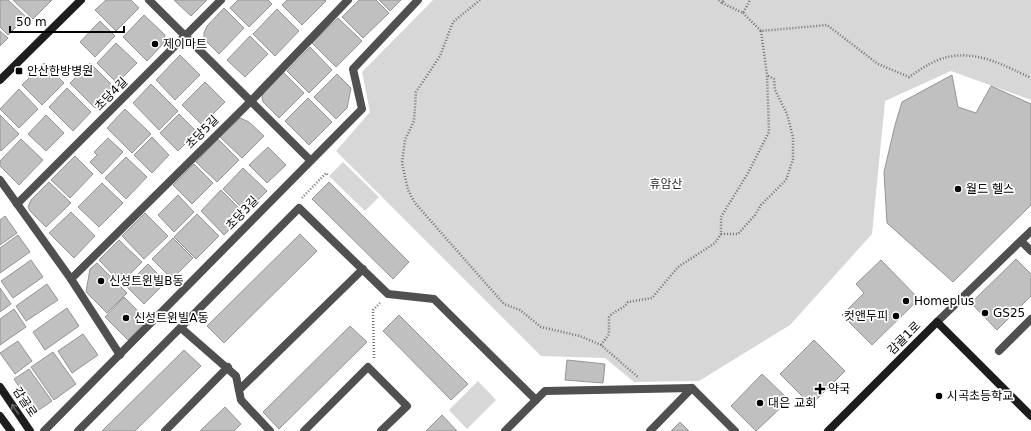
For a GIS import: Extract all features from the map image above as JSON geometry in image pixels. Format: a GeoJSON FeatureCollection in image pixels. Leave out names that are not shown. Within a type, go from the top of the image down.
{"type":"FeatureCollection","features":[{"type":"Feature","properties":{"kind":"street"},"geometry":{"type":"LineString","coordinates":[[0,80],[81,0]]}},
{"type":"Feature","properties":{"kind":"street"},"geometry":{"type":"LineString","coordinates":[[149,0],[310,160]]}},
{"type":"Feature","properties":{"kind":"street","name":"초당4길"},"geometry":{"type":"LineString","coordinates":[[17,204],[222,0]]}},
{"type":"Feature","properties":{"kind":"street","name":"초당5길"},"geometry":{"type":"LineString","coordinates":[[71,279],[250,101],[348,0]]}},
{"type":"Feature","properties":{"kind":"street","name":"초당3길"},"geometry":{"type":"LineString","coordinates":[[44,431],[362,109],[353,69],[418,0]]}},
{"type":"Feature","properties":{"kind":"street"},"geometry":{"type":"LineString","coordinates":[[0,180],[71,279],[120,355]]}},
{"type":"Feature","properties":{"kind":"street"},"geometry":{"type":"LineString","coordinates":[[78,431],[299,208],[388,294],[434,299],[536,400]]}},
{"type":"Feature","properties":{"kind":"street"},"geometry":{"type":"LineString","coordinates":[[938,322],[1031,231]]}},
{"type":"Feature","properties":{"kind":"street"},"geometry":{"type":"LineString","coordinates":[[1021,241],[1031,251]]}},
{"type":"Feature","properties":{"kind":"street"},"geometry":{"type":"LineString","coordinates":[[239,390],[363,269]]}},
{"type":"Feature","properties":{"kind":"street"},"geometry":{"type":"LineString","coordinates":[[998,351],[1031,318]]}},
{"type":"Feature","properties":{"kind":"street","name":"감골1로"},"geometry":{"type":"LineString","coordinates":[[828,431],[938,322],[1031,416]]}},
{"type":"Feature","properties":{"kind":"street"},"geometry":{"type":"LineString","coordinates":[[181,328],[228,367],[236,376],[241,400],[267,430]]}},
{"type":"Feature","properties":{"kind":"street"},"geometry":{"type":"LineString","coordinates":[[165,431],[228,367]]}},
{"type":"Feature","properties":{"kind":"street"},"geometry":{"type":"LineString","coordinates":[[304,431],[368,367],[407,406],[381,431]]}},
{"type":"Feature","properties":{"kind":"street","name":"감골로"},"geometry":{"type":"LineString","coordinates":[[0,387],[30,431]]}},
{"type":"Feature","properties":{"kind":"street"},"geometry":{"type":"LineString","coordinates":[[505,431],[544,391],[654,388],[692,388],[735,431]]}},
{"type":"Feature","properties":{"kind":"street"},"geometry":{"type":"LineString","coordinates":[[650,431],[692,388]]}},
{"type":"Feature","properties":{"kind":"street"},"geometry":{"type":"LineString","coordinates":[[0,416],[10,431]]}},
{"type":"Feature","properties":{"kind":"path"},"geometry":{"type":"LineString","coordinates":[[478,0],[454,22],[440,56],[416,92],[414,121],[405,140],[402,163],[408,190],[415,204],[504,304],[520,310],[541,327],[580,336],[601,345],[654,388]]}},
{"type":"Feature","properties":{"kind":"path"},"geometry":{"type":"LineString","coordinates":[[601,345],[609,334],[610,317],[614,312],[626,306],[628,302],[652,298],[678,267],[715,243],[721,234],[721,217],[748,173],[769,132],[767,75],[761,31],[743,13],[718,0]]}},
{"type":"Feature","properties":{"kind":"path"},"geometry":{"type":"LineString","coordinates":[[743,13],[750,0]]}},
{"type":"Feature","properties":{"kind":"path"},"geometry":{"type":"LineString","coordinates":[[761,31],[827,25],[878,64],[909,77],[938,60],[964,54],[985,57],[1031,78]]}},
{"type":"Feature","properties":{"kind":"path"},"geometry":{"type":"LineString","coordinates":[[721,234],[738,234],[755,215],[761,205],[786,180],[793,159],[793,137],[787,114],[775,90],[774,79],[767,75]]}},
{"type":"Feature","properties":{"kind":"path"},"geometry":{"type":"LineString","coordinates":[[299,208],[296,205],[326,173],[330,176]]}},
{"type":"Feature","properties":{"kind":"path"},"geometry":{"type":"LineString","coordinates":[[368,367],[374,361],[373,310],[388,294]]}},
{"type":"Feature","properties":{"kind":"green space","name":"휴암산"},"geometry":{"type":"Polygon","coordinates":[[[433,0],[1031,0],[1031,100],[951,71],[885,101],[872,234],[790,325],[699,381],[634,382],[605,358],[541,356],[336,151],[370,112],[362,72],[433,0]]]}},
{"type":"Feature","properties":{"kind":"green space"},"geometry":{"type":"Polygon","coordinates":[[[343,162],[379,197],[365,211],[329,176],[343,162]]]}},
{"type":"Feature","properties":{"kind":"green space"},"geometry":{"type":"Polygon","coordinates":[[[478,381],[496,400],[467,429],[449,410],[478,381]]]}},
{"type":"Feature","properties":{"kind":"building"},"geometry":{"type":"Polygon","coordinates":[[[0,0],[8,0],[26,17],[8,35],[0,27],[0,0]]]}},
{"type":"Feature","properties":{"kind":"building"},"geometry":{"type":"Polygon","coordinates":[[[13,0],[52,0],[33,19],[13,0]]]}},
{"type":"Feature","properties":{"kind":"building"},"geometry":{"type":"Polygon","coordinates":[[[106,0],[131,0],[139,8],[116,31],[95,10],[106,0]]]}},
{"type":"Feature","properties":{"kind":"building"},"geometry":{"type":"Polygon","coordinates":[[[174,0],[207,0],[191,16],[174,0]]]}},
{"type":"Feature","properties":{"kind":"building"},"geometry":{"type":"Polygon","coordinates":[[[238,0],[268,0],[272,4],[249,27],[230,8],[238,0]]]}},
{"type":"Feature","properties":{"kind":"building"},"geometry":{"type":"Polygon","coordinates":[[[287,0],[326,1],[302,25],[282,5],[287,0]]]}},
{"type":"Feature","properties":{"kind":"building"},"geometry":{"type":"Polygon","coordinates":[[[359,0],[376,0],[389,13],[363,38],[342,17],[359,0]]]}},
{"type":"Feature","properties":{"kind":"building"},"geometry":{"type":"Polygon","coordinates":[[[379,0],[401,0],[390,11],[379,0]]]}},
{"type":"Feature","properties":{"kind":"building"},"geometry":{"type":"Polygon","coordinates":[[[224,8],[244,28],[219,54],[204,39],[204,33],[207,26],[224,8]]]}},
{"type":"Feature","properties":{"kind":"building"},"geometry":{"type":"Polygon","coordinates":[[[277,9],[299,31],[275,56],[253,34],[277,9]]]}},
{"type":"Feature","properties":{"kind":"building"},"geometry":{"type":"Polygon","coordinates":[[[144,15],[165,35],[163,44],[147,61],[123,37],[144,15]]]}},
{"type":"Feature","properties":{"kind":"building"},"geometry":{"type":"Polygon","coordinates":[[[338,18],[362,41],[336,67],[312,43],[338,18]]]}},
{"type":"Feature","properties":{"kind":"building"},"geometry":{"type":"Polygon","coordinates":[[[100,21],[115,36],[95,57],[80,42],[100,21]]]}},
{"type":"Feature","properties":{"kind":"building"},"geometry":{"type":"Polygon","coordinates":[[[0,31],[8,38],[0,46],[0,31]]]}},
{"type":"Feature","properties":{"kind":"building"},"geometry":{"type":"Polygon","coordinates":[[[250,36],[268,54],[245,77],[227,60],[250,36]]]}},
{"type":"Feature","properties":{"kind":"building"},"geometry":{"type":"Polygon","coordinates":[[[116,43],[137,63],[117,83],[97,63],[116,43]]]}},
{"type":"Feature","properties":{"kind":"building"},"geometry":{"type":"Polygon","coordinates":[[[310,47],[332,70],[309,93],[287,71],[310,47]]]}},
{"type":"Feature","properties":{"kind":"building"},"geometry":{"type":"Polygon","coordinates":[[[180,55],[200,75],[175,100],[156,80],[180,55]]]}},
{"type":"Feature","properties":{"kind":"building"},"geometry":{"type":"Polygon","coordinates":[[[44,63],[64,83],[42,105],[22,85],[44,63]]]}},
{"type":"Feature","properties":{"kind":"building"},"geometry":{"type":"Polygon","coordinates":[[[90,63],[115,88],[95,108],[70,83],[90,63]]]}},
{"type":"Feature","properties":{"kind":"building"},"geometry":{"type":"Polygon","coordinates":[[[283,72],[304,93],[279,118],[263,102],[262,97],[264,92],[283,72]]]}},
{"type":"Feature","properties":{"kind":"building"},"geometry":{"type":"Polygon","coordinates":[[[337,74],[351,88],[347,108],[336,119],[314,97],[337,74]]]}},
{"type":"Feature","properties":{"kind":"building","name":"월드 헬스"},"geometry":{"type":"Polygon","coordinates":[[[952,75],[958,107],[976,113],[991,86],[1031,104],[1031,205],[953,282],[887,223],[884,172],[902,102],[952,75]]]}},
{"type":"Feature","properties":{"kind":"building"},"geometry":{"type":"Polygon","coordinates":[[[205,82],[225,102],[202,125],[182,105],[205,82]]]}},
{"type":"Feature","properties":{"kind":"building"},"geometry":{"type":"Polygon","coordinates":[[[151,84],[178,111],[159,130],[133,103],[151,84]]]}},
{"type":"Feature","properties":{"kind":"building"},"geometry":{"type":"Polygon","coordinates":[[[67,88],[91,112],[73,131],[49,107],[67,88]]]}},
{"type":"Feature","properties":{"kind":"building"},"geometry":{"type":"Polygon","coordinates":[[[19,89],[38,109],[19,128],[0,109],[19,89]]]}},
{"type":"Feature","properties":{"kind":"building"},"geometry":{"type":"Polygon","coordinates":[[[308,98],[332,122],[309,145],[285,121],[308,98]]]}},
{"type":"Feature","properties":{"kind":"building"},"geometry":{"type":"Polygon","coordinates":[[[125,109],[151,134],[132,153],[107,128],[125,109]]]}},
{"type":"Feature","properties":{"kind":"building"},"geometry":{"type":"Polygon","coordinates":[[[179,114],[197,132],[178,151],[160,133],[179,114]]]}},
{"type":"Feature","properties":{"kind":"building"},"geometry":{"type":"Polygon","coordinates":[[[0,115],[19,134],[1,151],[0,150],[0,115]]]}},
{"type":"Feature","properties":{"kind":"building"},"geometry":{"type":"Polygon","coordinates":[[[46,115],[64,133],[46,151],[28,134],[46,115]]]}},
{"type":"Feature","properties":{"kind":"building"},"geometry":{"type":"Polygon","coordinates":[[[240,118],[249,122],[264,136],[242,158],[220,137],[240,118]]]}},
{"type":"Feature","properties":{"kind":"building"},"geometry":{"type":"Polygon","coordinates":[[[152,137],[169,155],[152,173],[134,155],[152,137]]]}},
{"type":"Feature","properties":{"kind":"building"},"geometry":{"type":"Polygon","coordinates":[[[108,138],[123,152],[102,174],[90,162],[97,155],[94,152],[108,138]]]}},
{"type":"Feature","properties":{"kind":"building"},"geometry":{"type":"Polygon","coordinates":[[[21,139],[43,160],[19,185],[0,166],[0,161],[21,139]]]}},
{"type":"Feature","properties":{"kind":"building"},"geometry":{"type":"Polygon","coordinates":[[[218,139],[239,160],[217,182],[196,162],[218,139]]]}},
{"type":"Feature","properties":{"kind":"building"},"geometry":{"type":"Polygon","coordinates":[[[268,147],[286,165],[267,183],[249,165],[268,147]]]}},
{"type":"Feature","properties":{"kind":"building"},"geometry":{"type":"Polygon","coordinates":[[[75,156],[93,174],[70,198],[51,180],[75,156]]]}},
{"type":"Feature","properties":{"kind":"building"},"geometry":{"type":"Polygon","coordinates":[[[126,157],[147,177],[126,199],[105,178],[126,157]]]}},
{"type":"Feature","properties":{"kind":"building"},"geometry":{"type":"Polygon","coordinates":[[[194,164],[213,183],[192,204],[173,185],[194,164]]]}},
{"type":"Feature","properties":{"kind":"building"},"geometry":{"type":"Polygon","coordinates":[[[243,168],[267,191],[246,212],[223,189],[243,168]]]}},
{"type":"Feature","properties":{"kind":"building"},"geometry":{"type":"Polygon","coordinates":[[[49,182],[71,203],[46,227],[28,207],[31,200],[49,182]]]}},
{"type":"Feature","properties":{"kind":"building"},"geometry":{"type":"Polygon","coordinates":[[[329,182],[409,262],[393,279],[312,199],[329,182]]]}},
{"type":"Feature","properties":{"kind":"building"},"geometry":{"type":"Polygon","coordinates":[[[102,183],[123,203],[99,227],[78,207],[102,183]]]}},
{"type":"Feature","properties":{"kind":"building"},"geometry":{"type":"Polygon","coordinates":[[[221,190],[245,214],[224,235],[201,211],[221,190]]]}},
{"type":"Feature","properties":{"kind":"building"},"geometry":{"type":"Polygon","coordinates":[[[178,195],[194,212],[174,232],[158,215],[178,195]]]}},
{"type":"Feature","properties":{"kind":"building"},"geometry":{"type":"Polygon","coordinates":[[[71,212],[95,236],[74,258],[49,233],[71,212]]]}},
{"type":"Feature","properties":{"kind":"building"},"geometry":{"type":"Polygon","coordinates":[[[145,213],[168,236],[144,259],[122,236],[145,213]]]}},
{"type":"Feature","properties":{"kind":"building"},"geometry":{"type":"Polygon","coordinates":[[[197,214],[219,236],[196,259],[174,237],[197,214]]]}},
{"type":"Feature","properties":{"kind":"building"},"geometry":{"type":"Polygon","coordinates":[[[5,216],[17,233],[0,245],[0,220],[5,216]]]}},
{"type":"Feature","properties":{"kind":"building"},"geometry":{"type":"Polygon","coordinates":[[[300,234],[317,251],[224,343],[207,326],[300,234]]]}},
{"type":"Feature","properties":{"kind":"building"},"geometry":{"type":"Polygon","coordinates":[[[18,235],[30,252],[0,273],[0,248],[18,235]]]}},
{"type":"Feature","properties":{"kind":"building"},"geometry":{"type":"Polygon","coordinates":[[[173,238],[193,258],[172,279],[152,259],[173,238]]]}},
{"type":"Feature","properties":{"kind":"building"},"geometry":{"type":"Polygon","coordinates":[[[119,240],[142,262],[121,283],[99,260],[119,240]]]}},
{"type":"Feature","properties":{"kind":"building"},"geometry":{"type":"Polygon","coordinates":[[[1016,259],[1031,274],[1031,296],[997,330],[971,303],[1016,259]]]}},
{"type":"Feature","properties":{"kind":"building"},"geometry":{"type":"Polygon","coordinates":[[[31,260],[43,277],[13,298],[1,281],[31,260]]]}},
{"type":"Feature","properties":{"kind":"building"},"geometry":{"type":"Polygon","coordinates":[[[881,260],[919,299],[872,345],[842,315],[864,293],[856,284],[881,260]]]}},
{"type":"Feature","properties":{"kind":"building","name":"신성트윈빌B동"},"geometry":{"type":"Polygon","coordinates":[[[97,263],[127,293],[107,313],[86,292],[90,269],[97,263]]]}},
{"type":"Feature","properties":{"kind":"building"},"geometry":{"type":"Polygon","coordinates":[[[148,264],[166,282],[144,304],[126,286],[148,264]]]}},
{"type":"Feature","properties":{"kind":"building"},"geometry":{"type":"Polygon","coordinates":[[[47,284],[58,300],[26,321],[16,306],[47,284]]]}},
{"type":"Feature","properties":{"kind":"building"},"geometry":{"type":"Polygon","coordinates":[[[0,288],[11,304],[0,312],[0,288]]]}},
{"type":"Feature","properties":{"kind":"building","name":"신성트윈빌A동"},"geometry":{"type":"Polygon","coordinates":[[[124,297],[147,320],[128,340],[105,317],[124,297]]]}},
{"type":"Feature","properties":{"kind":"building"},"geometry":{"type":"Polygon","coordinates":[[[67,308],[79,326],[45,350],[33,332],[67,308]]]}},
{"type":"Feature","properties":{"kind":"building"},"geometry":{"type":"Polygon","coordinates":[[[14,309],[26,327],[0,345],[0,319],[14,309]]]}},
{"type":"Feature","properties":{"kind":"building"},"geometry":{"type":"Polygon","coordinates":[[[399,315],[468,384],[451,400],[383,331],[399,315]]]}},
{"type":"Feature","properties":{"kind":"building"},"geometry":{"type":"Polygon","coordinates":[[[350,326],[367,342],[279,429],[263,412],[350,326]]]}},
{"type":"Feature","properties":{"kind":"building"},"geometry":{"type":"Polygon","coordinates":[[[83,334],[98,355],[72,373],[58,351],[83,334]]]}},
{"type":"Feature","properties":{"kind":"building"},"geometry":{"type":"Polygon","coordinates":[[[814,340],[845,371],[811,405],[780,374],[814,340]]]}},
{"type":"Feature","properties":{"kind":"building"},"geometry":{"type":"Polygon","coordinates":[[[18,341],[32,361],[15,374],[0,353],[18,341]]]}},
{"type":"Feature","properties":{"kind":"building"},"geometry":{"type":"Polygon","coordinates":[[[184,350],[201,366],[135,431],[102,431],[184,350]]]}},
{"type":"Feature","properties":{"kind":"building"},"geometry":{"type":"Polygon","coordinates":[[[53,352],[76,384],[54,400],[31,367],[53,352]]]}},
{"type":"Feature","properties":{"kind":"building"},"geometry":{"type":"Polygon","coordinates":[[[567,360],[605,364],[603,383],[565,380],[567,360]]]}},
{"type":"Feature","properties":{"kind":"building"},"geometry":{"type":"Polygon","coordinates":[[[29,369],[52,401],[36,412],[14,379],[29,369]]]}},
{"type":"Feature","properties":{"kind":"building","name":"대은 교회"},"geometry":{"type":"Polygon","coordinates":[[[762,374],[789,400],[756,431],[731,406],[762,374]]]}},
{"type":"Feature","properties":{"kind":"building"},"geometry":{"type":"Polygon","coordinates":[[[225,407],[241,424],[234,431],[200,431],[225,407]]]}},
{"type":"Feature","properties":{"kind":"building"},"geometry":{"type":"Polygon","coordinates":[[[442,415],[457,431],[426,431],[442,415]]]}},
{"type":"Feature","properties":{"kind":"building"},"geometry":{"type":"Polygon","coordinates":[[[680,422],[689,431],[671,431],[680,422]]]}},
{"type":"Feature","properties":{"kind":"place","name":"제이마트"},"geometry":{"type":"Point","coordinates":[155,44]}},
{"type":"Feature","properties":{"kind":"place","name":"안산한방병원"},"geometry":{"type":"Point","coordinates":[19,71]}},
{"type":"Feature","properties":{"kind":"place","name":"월드 헬스"},"geometry":{"type":"Point","coordinates":[958,189]}},
{"type":"Feature","properties":{"kind":"place","name":"신성트윈빌B동"},"geometry":{"type":"Point","coordinates":[101,281]}},
{"type":"Feature","properties":{"kind":"place","name":"Homeplus"},"geometry":{"type":"Point","coordinates":[906,301]}},
{"type":"Feature","properties":{"kind":"place","name":"GS25"},"geometry":{"type":"Point","coordinates":[985,313]}},
{"type":"Feature","properties":{"kind":"place","name":"컷앤두피"},"geometry":{"type":"Point","coordinates":[896,316]}},
{"type":"Feature","properties":{"kind":"place","name":"신성트윈빌A동"},"geometry":{"type":"Point","coordinates":[126,318]}},
{"type":"Feature","properties":{"kind":"place","name":"약국"},"geometry":{"type":"Point","coordinates":[820,389]}},
{"type":"Feature","properties":{"kind":"place","name":"시곡초등학교"},"geometry":{"type":"Point","coordinates":[939,396]}},
{"type":"Feature","properties":{"kind":"place","name":"대은 교회"},"geometry":{"type":"Point","coordinates":[760,403]}}]}
